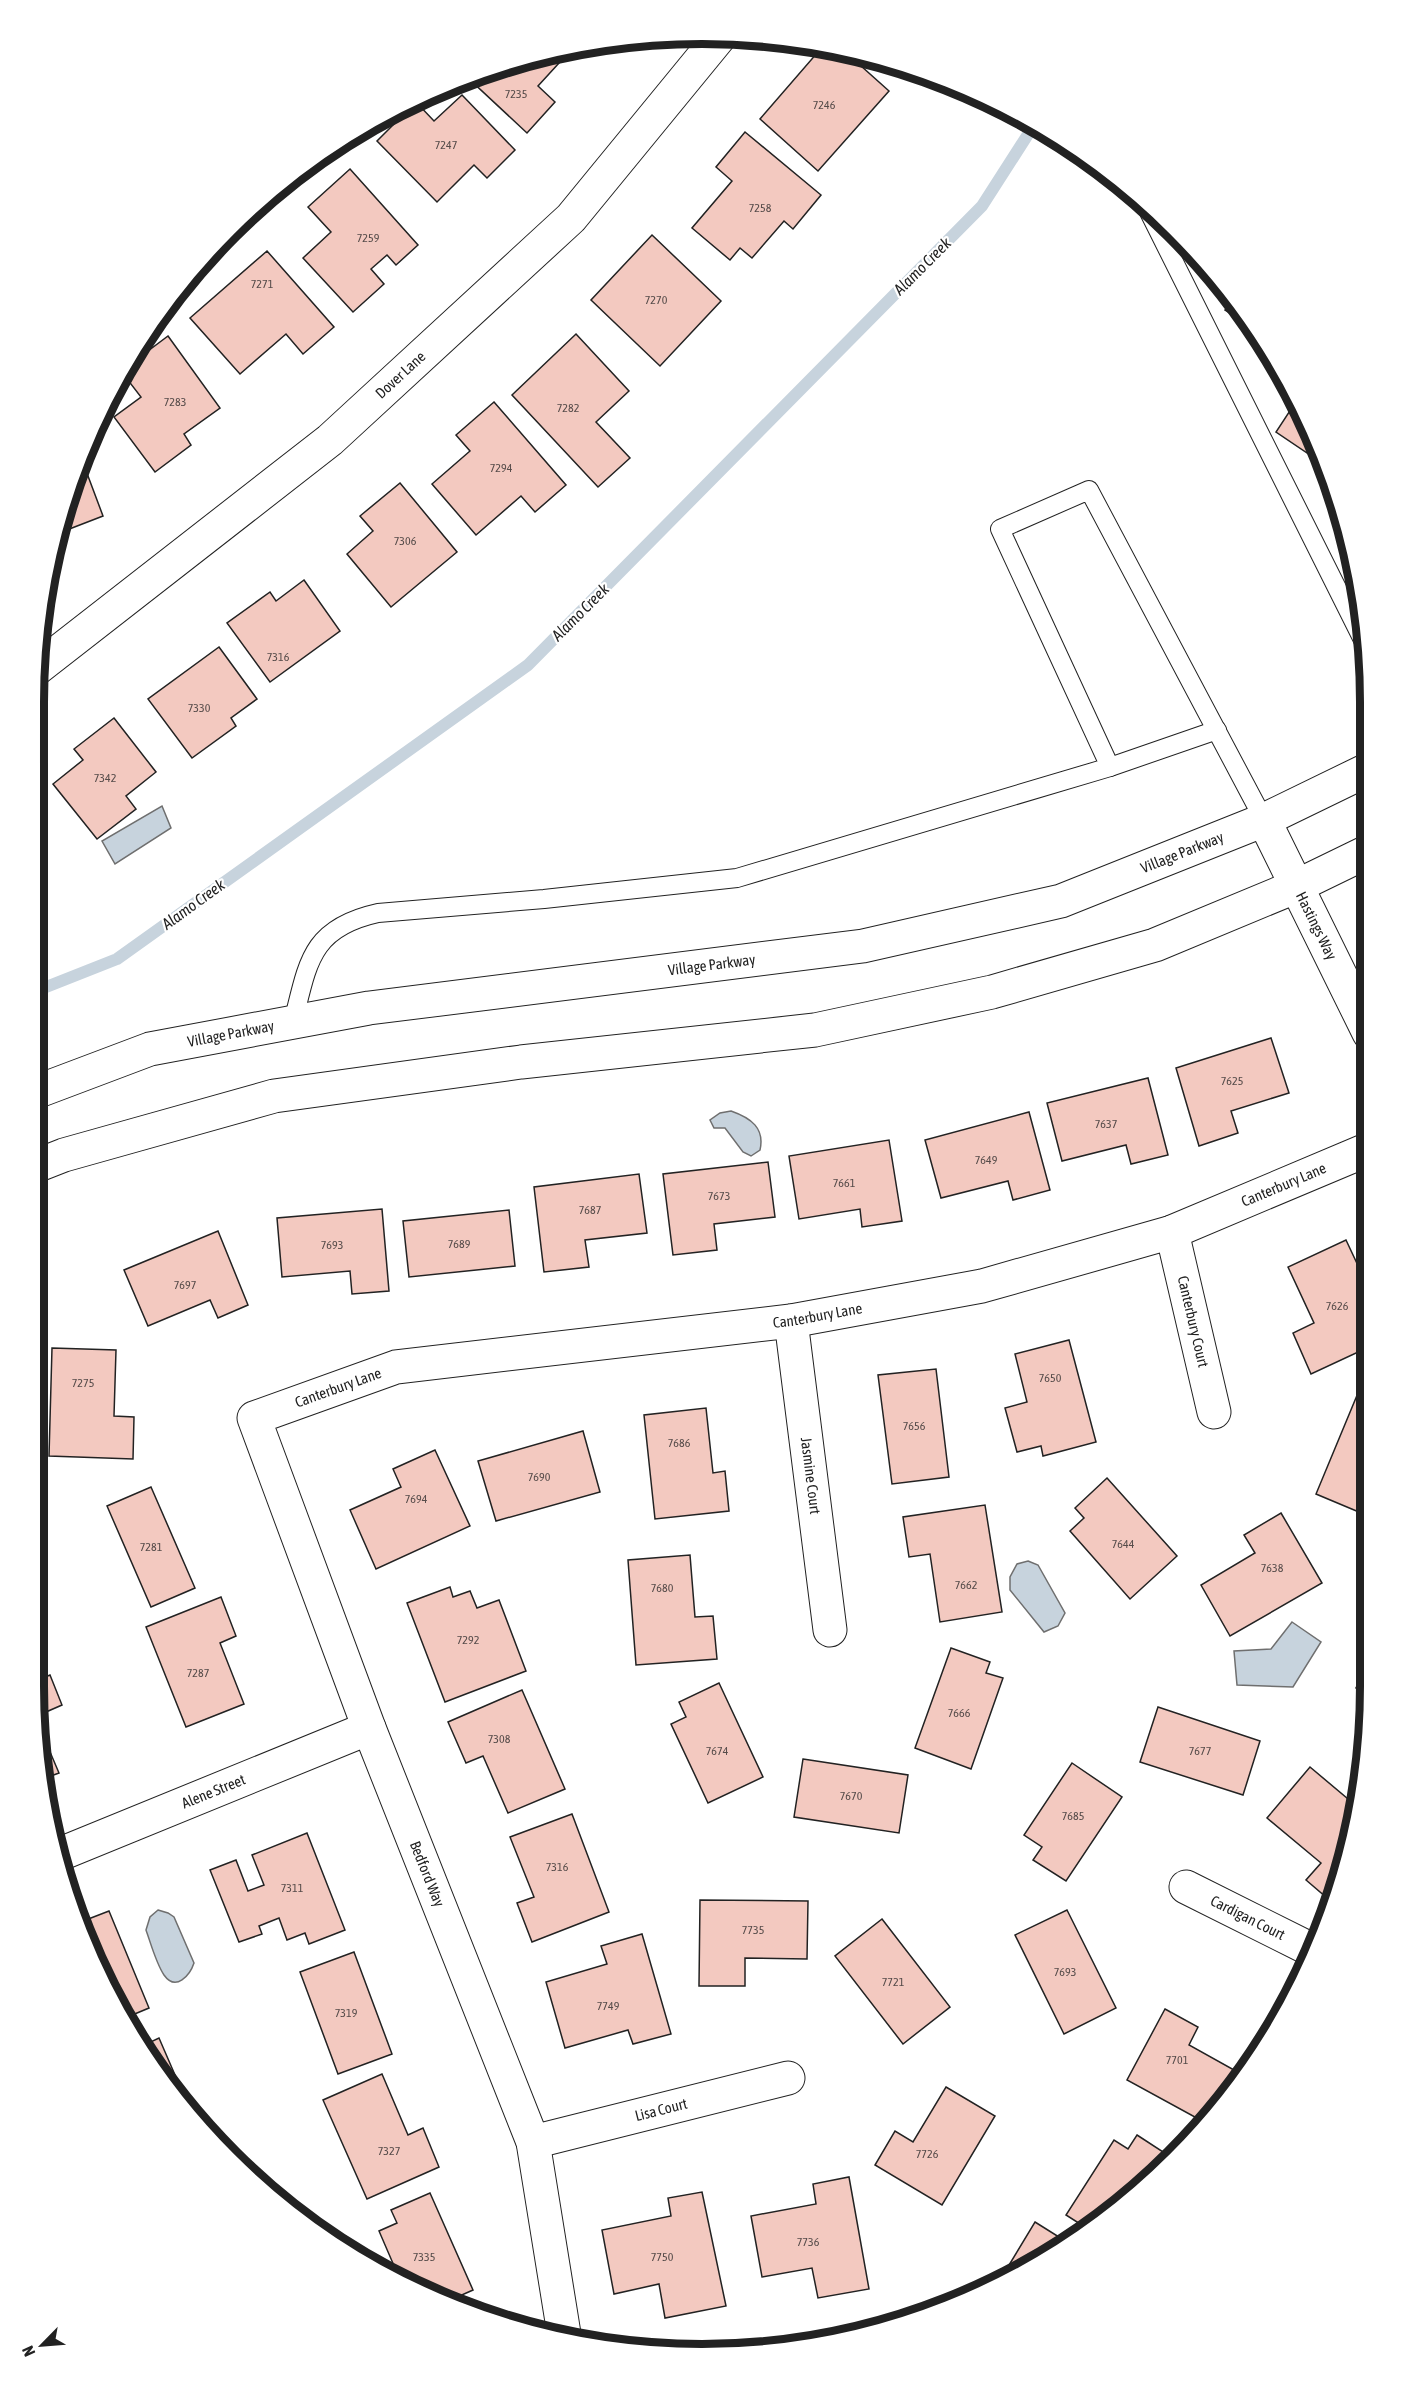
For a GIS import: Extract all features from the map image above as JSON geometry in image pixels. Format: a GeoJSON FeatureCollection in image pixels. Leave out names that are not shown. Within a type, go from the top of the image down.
{"type":"FeatureCollection","features":[{"type":"Feature","properties":{"kind":"street","name":"Dover Lane"},"geometry":{"type":"LineString","coordinates":[[45,662],[330,440],[554,234],[571,218],[713,44]]}},
{"type":"Feature","properties":{"kind":"street","name":"Village Parkway"},"geometry":{"type":"LineString","coordinates":[[44,1089],[150,1049],[293,1022],[369,1008],[863,946],[1061,901],[1264,820],[1360,773]]}},
{"type":"Feature","properties":{"kind":"street","name":"Hastings Way"},"geometry":{"type":"LineString","coordinates":[[1264,820],[1360,1015]]}},
{"type":"Feature","properties":{"kind":"street"},"geometry":{"type":"LineString","coordinates":[[44,1163],[63,1155],[274,1096],[521,1062],[815,1030],[992,992],[1155,945],[1297,886],[1360,855]]}},
{"type":"Feature","properties":{"kind":"street","name":"Canterbury Lane"},"geometry":{"type":"LineString","coordinates":[[254,1418],[396,1367],[791,1321],[982,1286],[1172,1232],[1360,1153]]}},
{"type":"Feature","properties":{"kind":"street","name":"Canterbury Court"},"geometry":{"type":"LineString","coordinates":[[1172,1232],[1214,1412]]}},
{"type":"Feature","properties":{"kind":"street","name":"Jasmine Court"},"geometry":{"type":"LineString","coordinates":[[791,1321],[830,1630]]}},
{"type":"Feature","properties":{"kind":"street","name":"Bedford Way"},"geometry":{"type":"LineString","coordinates":[[254,1418],[369,1728],[533,2142],[563,2329]]}},
{"type":"Feature","properties":{"kind":"street","name":"Alene Street"},"geometry":{"type":"LineString","coordinates":[[65,1852],[369,1728]]}},
{"type":"Feature","properties":{"kind":"street","name":"Cardigan Court"},"geometry":{"type":"LineString","coordinates":[[1186,1887],[1305,1946]]}},
{"type":"Feature","properties":{"kind":"street","name":"Lisa Court"},"geometry":{"type":"LineString","coordinates":[[533,2142],[788,2078]]}},
{"type":"Feature","properties":{"kind":"lane"},"geometry":{"type":"LineString","coordinates":[[1156,226],[1355,623]]}},
{"type":"Feature","properties":{"kind":"lane"},"geometry":{"type":"LineString","coordinates":[[1110,767],[1000,529],[1089,490],[1264,820]]}},
{"type":"Feature","properties":{"kind":"lane"},"geometry":{"type":"LineString","coordinates":[[293,1022],[306,970],[316,948],[333,930],[354,919],[378,914],[737,878],[1110,767],[1217,730]]}},
{"type":"Feature","properties":{"kind":"shaded area"},"geometry":{"type":"Polygon","coordinates":[[[162,806],[171,828],[115,864],[102,841],[162,806]]]}},
{"type":"Feature","properties":{"kind":"shaded area"},"geometry":{"type":"Polygon","coordinates":[[[731,1111],[745,1117],[758,1130],[760,1150],[751,1156],[743,1152],[725,1128],[714,1128],[710,1120],[720,1113],[731,1111]]]}},
{"type":"Feature","properties":{"kind":"shaded area"},"geometry":{"type":"Polygon","coordinates":[[[1028,1561],[1038,1565],[1065,1613],[1058,1626],[1044,1632],[1010,1590],[1010,1577],[1017,1564],[1028,1561]]]}},
{"type":"Feature","properties":{"kind":"shaded area"},"geometry":{"type":"Polygon","coordinates":[[[1292,1622],[1321,1642],[1293,1687],[1237,1685],[1234,1651],[1271,1649],[1292,1622]]]}},
{"type":"Feature","properties":{"kind":"shaded area"},"geometry":{"type":"Polygon","coordinates":[[[158,1910],[174,1917],[194,1963],[186,1977],[178,1982],[169,1980],[164,1975],[146,1930],[150,1917],[158,1910]]]}},
{"type":"Feature","properties":{"kind":"building"},"geometry":{"type":"Polygon","coordinates":[[[816,54],[857,62],[889,91],[818,171],[760,119],[816,54]]]}},
{"type":"Feature","properties":{"kind":"building"},"geometry":{"type":"Polygon","coordinates":[[[563,58],[538,86],[555,102],[527,133],[475,84],[563,58]]]}},
{"type":"Feature","properties":{"kind":"building"},"geometry":{"type":"Polygon","coordinates":[[[462,95],[515,150],[487,178],[474,165],[437,202],[377,141],[403,115],[420,107],[434,121],[462,95]]]}},
{"type":"Feature","properties":{"kind":"building"},"geometry":{"type":"Polygon","coordinates":[[[745,132],[821,195],[793,229],[784,221],[752,258],[740,248],[730,260],[692,228],[732,181],[716,167],[745,132]]]}},
{"type":"Feature","properties":{"kind":"building"},"geometry":{"type":"Polygon","coordinates":[[[350,169],[418,245],[396,265],[387,255],[371,269],[384,284],[353,312],[303,258],[331,232],[308,207],[350,169]]]}},
{"type":"Feature","properties":{"kind":"building"},"geometry":{"type":"Polygon","coordinates":[[[652,235],[721,301],[660,366],[591,300],[652,235]]]}},
{"type":"Feature","properties":{"kind":"building"},"geometry":{"type":"Polygon","coordinates":[[[267,251],[334,327],[303,354],[286,334],[240,374],[190,318],[267,251]]]}},
{"type":"Feature","properties":{"kind":"building"},"geometry":{"type":"Polygon","coordinates":[[[1228,306],[1235,316],[1225,310],[1228,306]]]}},
{"type":"Feature","properties":{"kind":"building"},"geometry":{"type":"Polygon","coordinates":[[[576,334],[629,391],[596,422],[630,458],[598,487],[512,395],[576,334]]]}},
{"type":"Feature","properties":{"kind":"building"},"geometry":{"type":"Polygon","coordinates":[[[168,336],[220,408],[184,434],[191,445],[155,472],[114,417],[141,397],[128,380],[142,355],[168,336]]]}},
{"type":"Feature","properties":{"kind":"building"},"geometry":{"type":"Polygon","coordinates":[[[494,402],[566,485],[535,512],[521,496],[476,535],[432,484],[470,451],[456,435],[494,402]]]}},
{"type":"Feature","properties":{"kind":"building"},"geometry":{"type":"Polygon","coordinates":[[[1291,409],[1311,456],[1276,432],[1291,409]]]}},
{"type":"Feature","properties":{"kind":"building"},"geometry":{"type":"Polygon","coordinates":[[[86,470],[103,516],[66,530],[86,470]]]}},
{"type":"Feature","properties":{"kind":"building"},"geometry":{"type":"Polygon","coordinates":[[[400,483],[457,552],[391,607],[347,554],[373,531],[360,516],[400,483]]]}},
{"type":"Feature","properties":{"kind":"building"},"geometry":{"type":"Polygon","coordinates":[[[304,580],[340,631],[270,682],[227,623],[270,592],[276,601],[304,580]]]}},
{"type":"Feature","properties":{"kind":"building"},"geometry":{"type":"Polygon","coordinates":[[[219,647],[257,699],[231,718],[236,726],[192,758],[148,699],[219,647]]]}},
{"type":"Feature","properties":{"kind":"building"},"geometry":{"type":"Polygon","coordinates":[[[114,718],[156,772],[126,796],[136,809],[97,839],[53,784],[83,760],[74,749],[114,718]]]}},
{"type":"Feature","properties":{"kind":"building"},"geometry":{"type":"Polygon","coordinates":[[[1271,1038],[1289,1093],[1231,1111],[1238,1133],[1199,1146],[1176,1068],[1271,1038]]]}},
{"type":"Feature","properties":{"kind":"building"},"geometry":{"type":"Polygon","coordinates":[[[1148,1078],[1168,1155],[1131,1164],[1126,1145],[1062,1161],[1047,1103],[1148,1078]]]}},
{"type":"Feature","properties":{"kind":"building"},"geometry":{"type":"Polygon","coordinates":[[[1029,1112],[1050,1190],[1013,1200],[1008,1181],[941,1198],[925,1140],[1029,1112]]]}},
{"type":"Feature","properties":{"kind":"building"},"geometry":{"type":"Polygon","coordinates":[[[889,1140],[902,1221],[862,1227],[860,1209],[799,1219],[789,1156],[889,1140]]]}},
{"type":"Feature","properties":{"kind":"building"},"geometry":{"type":"Polygon","coordinates":[[[768,1162],[775,1217],[714,1224],[717,1250],[673,1255],[663,1174],[768,1162]]]}},
{"type":"Feature","properties":{"kind":"building"},"geometry":{"type":"Polygon","coordinates":[[[639,1174],[647,1233],[585,1240],[589,1267],[544,1272],[534,1187],[639,1174]]]}},
{"type":"Feature","properties":{"kind":"building"},"geometry":{"type":"Polygon","coordinates":[[[382,1209],[389,1291],[352,1294],[350,1271],[282,1277],[277,1218],[382,1209]]]}},
{"type":"Feature","properties":{"kind":"building"},"geometry":{"type":"Polygon","coordinates":[[[509,1210],[515,1266],[409,1277],[403,1221],[509,1210]]]}},
{"type":"Feature","properties":{"kind":"building"},"geometry":{"type":"Polygon","coordinates":[[[218,1231],[248,1305],[218,1318],[210,1300],[148,1326],[124,1270],[218,1231]]]}},
{"type":"Feature","properties":{"kind":"building"},"geometry":{"type":"Polygon","coordinates":[[[1346,1240],[1360,1270],[1360,1351],[1311,1374],[1293,1333],[1314,1323],[1288,1267],[1346,1240]]]}},
{"type":"Feature","properties":{"kind":"building"},"geometry":{"type":"Polygon","coordinates":[[[1069,1340],[1096,1442],[1043,1456],[1041,1446],[1017,1452],[1005,1408],[1027,1402],[1015,1354],[1069,1340]]]}},
{"type":"Feature","properties":{"kind":"building"},"geometry":{"type":"Polygon","coordinates":[[[52,1348],[116,1350],[114,1416],[134,1417],[133,1459],[49,1456],[52,1348]]]}},
{"type":"Feature","properties":{"kind":"building"},"geometry":{"type":"Polygon","coordinates":[[[936,1369],[949,1477],[892,1484],[878,1375],[936,1369]]]}},
{"type":"Feature","properties":{"kind":"building"},"geometry":{"type":"Polygon","coordinates":[[[1358,1393],[1360,1394],[1360,1512],[1316,1494],[1358,1393]]]}},
{"type":"Feature","properties":{"kind":"building"},"geometry":{"type":"Polygon","coordinates":[[[706,1408],[713,1473],[725,1471],[729,1511],[655,1519],[644,1415],[706,1408]]]}},
{"type":"Feature","properties":{"kind":"building"},"geometry":{"type":"Polygon","coordinates":[[[583,1431],[600,1492],[496,1521],[478,1461],[583,1431]]]}},
{"type":"Feature","properties":{"kind":"building"},"geometry":{"type":"Polygon","coordinates":[[[435,1450],[470,1526],[376,1569],[350,1510],[401,1487],[393,1469],[435,1450]]]}},
{"type":"Feature","properties":{"kind":"building"},"geometry":{"type":"Polygon","coordinates":[[[1107,1478],[1177,1556],[1130,1599],[1070,1531],[1084,1518],[1075,1508],[1107,1478]]]}},
{"type":"Feature","properties":{"kind":"building"},"geometry":{"type":"Polygon","coordinates":[[[151,1487],[195,1588],[151,1607],[107,1506],[151,1487]]]}},
{"type":"Feature","properties":{"kind":"building"},"geometry":{"type":"Polygon","coordinates":[[[985,1505],[1002,1612],[940,1622],[930,1554],[909,1557],[903,1517],[985,1505]]]}},
{"type":"Feature","properties":{"kind":"building"},"geometry":{"type":"Polygon","coordinates":[[[1281,1513],[1322,1583],[1230,1636],[1201,1585],[1255,1553],[1244,1535],[1281,1513]]]}},
{"type":"Feature","properties":{"kind":"building"},"geometry":{"type":"Polygon","coordinates":[[[690,1555],[695,1617],[713,1616],[717,1659],[636,1665],[628,1560],[690,1555]]]}},
{"type":"Feature","properties":{"kind":"building"},"geometry":{"type":"Polygon","coordinates":[[[450,1587],[453,1597],[470,1591],[477,1608],[499,1600],[526,1671],[445,1702],[407,1603],[450,1587]]]}},
{"type":"Feature","properties":{"kind":"building"},"geometry":{"type":"Polygon","coordinates":[[[221,1597],[236,1636],[220,1643],[244,1704],[186,1727],[146,1627],[221,1597]]]}},
{"type":"Feature","properties":{"kind":"building"},"geometry":{"type":"Polygon","coordinates":[[[951,1648],[990,1662],[986,1673],[1003,1678],[971,1769],[915,1748],[951,1648]]]}},
{"type":"Feature","properties":{"kind":"building"},"geometry":{"type":"Polygon","coordinates":[[[50,1675],[62,1705],[45,1713],[44,1685],[44,1678],[50,1675]]]}},
{"type":"Feature","properties":{"kind":"building"},"geometry":{"type":"Polygon","coordinates":[[[719,1683],[763,1777],[708,1803],[671,1724],[686,1717],[679,1702],[719,1683]]]}},
{"type":"Feature","properties":{"kind":"building"},"geometry":{"type":"Polygon","coordinates":[[[522,1690],[565,1789],[508,1813],[483,1756],[466,1763],[448,1722],[522,1690]]]}},
{"type":"Feature","properties":{"kind":"building"},"geometry":{"type":"Polygon","coordinates":[[[1158,1707],[1260,1741],[1243,1795],[1140,1762],[1158,1707]]]}},
{"type":"Feature","properties":{"kind":"building"},"geometry":{"type":"Polygon","coordinates":[[[46,1743],[59,1773],[50,1776],[46,1743]]]}},
{"type":"Feature","properties":{"kind":"building"},"geometry":{"type":"Polygon","coordinates":[[[803,1759],[908,1775],[899,1833],[794,1817],[803,1759]]]}},
{"type":"Feature","properties":{"kind":"building"},"geometry":{"type":"Polygon","coordinates":[[[1072,1763],[1122,1797],[1066,1881],[1033,1860],[1042,1847],[1024,1835],[1072,1763]]]}},
{"type":"Feature","properties":{"kind":"building"},"geometry":{"type":"Polygon","coordinates":[[[1310,1767],[1349,1800],[1325,1896],[1306,1880],[1321,1863],[1267,1818],[1310,1767]]]}},
{"type":"Feature","properties":{"kind":"building"},"geometry":{"type":"Polygon","coordinates":[[[572,1814],[609,1912],[532,1942],[517,1903],[534,1897],[510,1837],[572,1814]]]}},
{"type":"Feature","properties":{"kind":"building"},"geometry":{"type":"Polygon","coordinates":[[[307,1833],[345,1930],[309,1944],[305,1933],[287,1940],[279,1918],[259,1926],[262,1934],[239,1942],[210,1870],[236,1860],[248,1891],[264,1885],[252,1855],[307,1833]]]}},
{"type":"Feature","properties":{"kind":"building"},"geometry":{"type":"Polygon","coordinates":[[[700,1900],[808,1901],[807,1959],[745,1958],[745,1986],[699,1986],[700,1900]]]}},
{"type":"Feature","properties":{"kind":"building"},"geometry":{"type":"Polygon","coordinates":[[[1067,1910],[1116,2008],[1064,2034],[1015,1935],[1067,1910]]]}},
{"type":"Feature","properties":{"kind":"building"},"geometry":{"type":"Polygon","coordinates":[[[109,1911],[149,2008],[133,2015],[111,1977],[87,1920],[109,1911]]]}},
{"type":"Feature","properties":{"kind":"building"},"geometry":{"type":"Polygon","coordinates":[[[882,1919],[950,2007],[903,2044],[835,1956],[882,1919]]]}},
{"type":"Feature","properties":{"kind":"building"},"geometry":{"type":"Polygon","coordinates":[[[642,1934],[671,2034],[633,2044],[628,2030],[565,2048],[546,1982],[607,1964],[601,1946],[642,1934]]]}},
{"type":"Feature","properties":{"kind":"building"},"geometry":{"type":"Polygon","coordinates":[[[354,1952],[392,2054],[338,2074],[300,1972],[354,1952]]]}},
{"type":"Feature","properties":{"kind":"building"},"geometry":{"type":"Polygon","coordinates":[[[1165,2009],[1198,2027],[1189,2045],[1235,2071],[1197,2118],[1127,2080],[1165,2009]]]}},
{"type":"Feature","properties":{"kind":"building"},"geometry":{"type":"Polygon","coordinates":[[[159,2038],[181,2088],[154,2051],[149,2043],[159,2038]]]}},
{"type":"Feature","properties":{"kind":"building"},"geometry":{"type":"Polygon","coordinates":[[[382,2074],[408,2135],[423,2128],[439,2167],[367,2199],[323,2100],[382,2074]]]}},
{"type":"Feature","properties":{"kind":"building"},"geometry":{"type":"Polygon","coordinates":[[[946,2087],[995,2116],[942,2205],[875,2165],[895,2131],[913,2142],[946,2087]]]}},
{"type":"Feature","properties":{"kind":"building"},"geometry":{"type":"Polygon","coordinates":[[[1137,2135],[1165,2153],[1102,2208],[1080,2224],[1066,2215],[1114,2140],[1128,2149],[1137,2135]]]}},
{"type":"Feature","properties":{"kind":"building"},"geometry":{"type":"Polygon","coordinates":[[[849,2177],[869,2289],[818,2298],[812,2268],[762,2277],[751,2216],[816,2204],[813,2184],[849,2177]]]}},
{"type":"Feature","properties":{"kind":"building"},"geometry":{"type":"Polygon","coordinates":[[[702,2192],[726,2306],[665,2318],[659,2284],[614,2294],[602,2230],[671,2216],[668,2198],[702,2192]]]}},
{"type":"Feature","properties":{"kind":"building"},"geometry":{"type":"Polygon","coordinates":[[[430,2193],[473,2290],[459,2296],[395,2268],[379,2231],[397,2223],[391,2210],[430,2193]]]}},
{"type":"Feature","properties":{"kind":"building"},"geometry":{"type":"Polygon","coordinates":[[[1035,2222],[1060,2237],[1030,2255],[1007,2268],[1035,2222]]]}},
{"type":"Feature","properties":{"kind":"waterway","name":"Alamo Creek"},"geometry":{"type":"LineString","coordinates":[[44,988],[117,959],[528,665],[982,206],[1030,131]]}}]}
